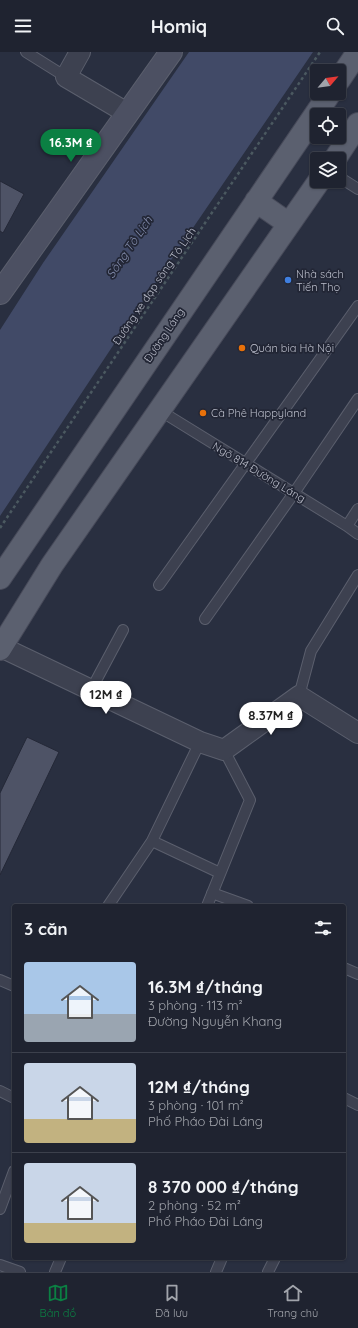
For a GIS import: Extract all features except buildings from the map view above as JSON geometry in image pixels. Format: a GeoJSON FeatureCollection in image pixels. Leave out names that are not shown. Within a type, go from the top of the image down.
{"type":"FeatureCollection","features":[{"type":"Feature","properties":{"kind":"main road"},"geometry":{"type":"LineString","coordinates":[[0,293],[171,52]]}},
{"type":"Feature","properties":{"kind":"main road"},"geometry":{"type":"LineString","coordinates":[[346,70],[358,52]]}},
{"type":"Feature","properties":{"kind":"main road","name":"Đường Láng"},"geometry":{"type":"LineString","coordinates":[[0,578],[325,100]]}},
{"type":"Feature","properties":{"kind":"main road"},"geometry":{"type":"LineString","coordinates":[[339,152],[358,124]]}},
{"type":"Feature","properties":{"kind":"main road"},"geometry":{"type":"LineString","coordinates":[[1,648],[52,565],[314,188]]}},
{"type":"Feature","properties":{"kind":"main road"},"geometry":{"type":"LineString","coordinates":[[256,201],[289,224]]}},
{"type":"Feature","properties":{"kind":"street"},"geometry":{"type":"LineString","coordinates":[[80,52],[66,77],[127,113]]}},
{"type":"Feature","properties":{"kind":"street"},"geometry":{"type":"LineString","coordinates":[[1,648],[200,742],[224,750],[299,696],[358,733]]}},
{"type":"Feature","properties":{"kind":"lane"},"geometry":{"type":"LineString","coordinates":[[26,52],[66,77]]}},
{"type":"Feature","properties":{"kind":"lane"},"geometry":{"type":"LineString","coordinates":[[346,181],[358,189]]}},
{"type":"Feature","properties":{"kind":"lane"},"geometry":{"type":"LineString","coordinates":[[160,585],[358,306]]}},
{"type":"Feature","properties":{"kind":"lane"},"geometry":{"type":"LineString","coordinates":[[205,619],[358,399]]}},
{"type":"Feature","properties":{"kind":"lane","name":"Ngõ 814 Đường Láng"},"geometry":{"type":"LineString","coordinates":[[159,410],[358,534]]}},
{"type":"Feature","properties":{"kind":"lane"},"geometry":{"type":"LineString","coordinates":[[347,526],[358,508]]}},
{"type":"Feature","properties":{"kind":"lane"},"geometry":{"type":"LineString","coordinates":[[299,696],[311,651],[354,588],[358,575]]}},
{"type":"Feature","properties":{"kind":"lane"},"geometry":{"type":"LineString","coordinates":[[91,690],[123,630]]}},
{"type":"Feature","properties":{"kind":"lane"},"geometry":{"type":"LineString","coordinates":[[109,904],[152,841],[200,742]]}},
{"type":"Feature","properties":{"kind":"lane"},"geometry":{"type":"LineString","coordinates":[[208,904],[250,800],[224,750]]}},
{"type":"Feature","properties":{"kind":"lane"},"geometry":{"type":"LineString","coordinates":[[152,841],[220,873]]}},
{"type":"Feature","properties":{"kind":"lane"},"geometry":{"type":"LineString","coordinates":[[212,893],[242,904]]}},
{"type":"Feature","properties":{"kind":"lane"},"geometry":{"type":"LineString","coordinates":[[346,969],[358,974]]}},
{"type":"Feature","properties":{"kind":"lane"},"geometry":{"type":"LineString","coordinates":[[0,980],[12,985]]}},
{"type":"Feature","properties":{"kind":"lane"},"geometry":{"type":"LineString","coordinates":[[0,1091],[12,1097]]}},
{"type":"Feature","properties":{"kind":"lane"},"geometry":{"type":"LineString","coordinates":[[346,1099],[358,1105]]}},
{"type":"Feature","properties":{"kind":"lane"},"geometry":{"type":"LineString","coordinates":[[0,1209],[12,1177]]}},
{"type":"Feature","properties":{"kind":"lane"},"geometry":{"type":"LineString","coordinates":[[55,1272],[60,1260]]}},
{"type":"Feature","properties":{"kind":"lane"},"geometry":{"type":"LineString","coordinates":[[216,1272],[221,1260]]}},
{"type":"Feature","properties":{"kind":"lane"},"geometry":{"type":"LineString","coordinates":[[268,1272],[273,1260]]}},
{"type":"Feature","properties":{"kind":"lane"},"geometry":{"type":"LineString","coordinates":[[0,1265],[20,1272]]}},
{"type":"Feature","properties":{"kind":"path","name":"Đường xe đạp sông Tô Lịch"},"geometry":{"type":"LineString","coordinates":[[0,528],[320,52]]}},
{"type":"Feature","properties":{"kind":"water","name":"Sông Tô Lịch"},"geometry":{"type":"Polygon","coordinates":[[[189,52],[313,52],[126,326],[0,516],[0,330],[43,263],[189,52]]]}},
{"type":"Feature","properties":{"kind":"place","name":"Nhà sách Tiến Thọ"},"geometry":{"type":"Point","coordinates":[288,280]}},
{"type":"Feature","properties":{"kind":"place","name":"Quán bia Hà Nội"},"geometry":{"type":"Point","coordinates":[242,348]}},
{"type":"Feature","properties":{"kind":"place","name":"Cà Phê Happyland"},"geometry":{"type":"Point","coordinates":[203,413]}}]}
